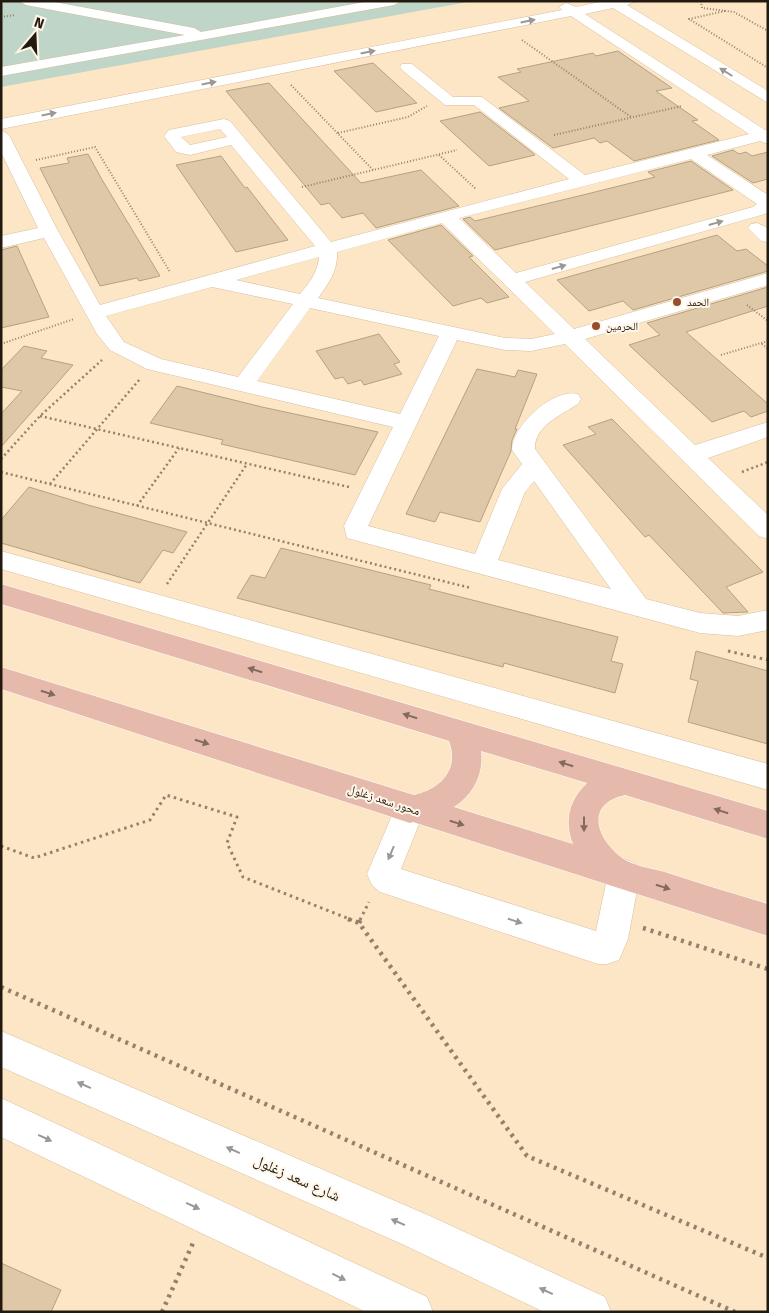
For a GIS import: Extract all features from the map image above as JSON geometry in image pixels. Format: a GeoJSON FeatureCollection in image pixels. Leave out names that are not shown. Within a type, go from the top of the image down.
{"type":"FeatureCollection","features":[{"type":"Feature","properties":{"kind":"main road"},"geometry":{"type":"LineString","coordinates":[[1,594],[768,825]]}},
{"type":"Feature","properties":{"kind":"main road","name":"محور سعد زغلول"},"geometry":{"type":"LineString","coordinates":[[1,678],[768,920]]}},
{"type":"Feature","properties":{"kind":"main road"},"geometry":{"type":"LineString","coordinates":[[410,808],[439,802],[451,794],[460,784],[468,762],[468,752],[460,731]]}},
{"type":"Feature","properties":{"kind":"main road"},"geometry":{"type":"LineString","coordinates":[[624,874],[610,868],[598,858],[584,834],[582,821],[585,809],[591,798],[601,790],[625,782]]}},
{"type":"Feature","properties":{"kind":"street"},"geometry":{"type":"LineString","coordinates":[[26,1],[211,35]]}},
{"type":"Feature","properties":{"kind":"street"},"geometry":{"type":"LineString","coordinates":[[1,72],[211,35],[313,10],[394,1]]}},
{"type":"Feature","properties":{"kind":"street"},"geometry":{"type":"LineString","coordinates":[[637,1],[768,82]]}},
{"type":"Feature","properties":{"kind":"street"},"geometry":{"type":"LineString","coordinates":[[1,111],[561,2],[583,7],[766,132]]}},
{"type":"Feature","properties":{"kind":"street"},"geometry":{"type":"LineString","coordinates":[[1,124],[502,26],[583,7],[619,2],[768,98]]}},
{"type":"Feature","properties":{"kind":"street"},"geometry":{"type":"LineString","coordinates":[[583,7],[709,100],[766,132]]}},
{"type":"Feature","properties":{"kind":"street"},"geometry":{"type":"LineString","coordinates":[[407,68],[450,102],[477,100],[582,181]]}},
{"type":"Feature","properties":{"kind":"street"},"geometry":{"type":"LineString","coordinates":[[95,312],[213,282],[490,204],[693,153],[766,132]]}},
{"type":"Feature","properties":{"kind":"street"},"geometry":{"type":"LineString","coordinates":[[1,135],[49,231],[104,330],[117,346],[154,364],[406,423]]}},
{"type":"Feature","properties":{"kind":"street"},"geometry":{"type":"LineString","coordinates":[[236,141],[328,250],[326,273],[243,385]]}},
{"type":"Feature","properties":{"kind":"street"},"geometry":{"type":"LineString","coordinates":[[508,268],[764,209],[767,203],[760,197],[693,153]]}},
{"type":"Feature","properties":{"kind":"street"},"geometry":{"type":"LineString","coordinates":[[544,253],[760,197]]}},
{"type":"Feature","properties":{"kind":"street"},"geometry":{"type":"LineString","coordinates":[[446,216],[508,268],[571,337],[768,530]]}},
{"type":"Feature","properties":{"kind":"street"},"geometry":{"type":"LineString","coordinates":[[1,242],[49,231]]}},
{"type":"Feature","properties":{"kind":"street"},"geometry":{"type":"LineString","coordinates":[[213,282],[450,334],[522,346],[571,337],[768,280]]}},
{"type":"Feature","properties":{"kind":"street"},"geometry":{"type":"LineString","coordinates":[[450,334],[356,526],[359,534],[481,579],[638,608],[719,626],[738,626],[768,620]]}},
{"type":"Feature","properties":{"kind":"street"},"geometry":{"type":"LineString","coordinates":[[570,399],[526,432],[522,444],[534,464],[638,608]]}},
{"type":"Feature","properties":{"kind":"street"},"geometry":{"type":"LineString","coordinates":[[691,455],[768,428]]}},
{"type":"Feature","properties":{"kind":"street"},"geometry":{"type":"LineString","coordinates":[[481,579],[514,489],[534,464]]}},
{"type":"Feature","properties":{"kind":"street"},"geometry":{"type":"LineString","coordinates":[[1,560],[768,777]]}},
{"type":"Feature","properties":{"kind":"street"},"geometry":{"type":"LineString","coordinates":[[410,808],[383,874],[391,881],[598,948],[606,948],[616,919],[624,874]]}},
{"type":"Feature","properties":{"kind":"street","name":"شارع سعد زغلول"},"geometry":{"type":"LineString","coordinates":[[1,1049],[416,1230],[590,1312]]}},
{"type":"Feature","properties":{"kind":"street"},"geometry":{"type":"LineString","coordinates":[[1,1117],[207,1213],[412,1312]]}},
{"type":"Feature","properties":{"kind":"path"},"geometry":{"type":"LineString","coordinates":[[700,1],[702,8],[734,12],[768,31]]}},
{"type":"Feature","properties":{"kind":"path"},"geometry":{"type":"LineString","coordinates":[[726,11],[689,20],[768,68]]}},
{"type":"Feature","properties":{"kind":"path"},"geometry":{"type":"LineString","coordinates":[[502,26],[631,117]]}},
{"type":"Feature","properties":{"kind":"path"},"geometry":{"type":"LineString","coordinates":[[277,70],[373,170]]}},
{"type":"Feature","properties":{"kind":"path"},"geometry":{"type":"LineString","coordinates":[[338,133],[408,117],[432,104],[440,94]]}},
{"type":"Feature","properties":{"kind":"path"},"geometry":{"type":"LineString","coordinates":[[530,140],[709,100]]}},
{"type":"Feature","properties":{"kind":"path"},"geometry":{"type":"LineString","coordinates":[[16,164],[95,147],[180,291]]}},
{"type":"Feature","properties":{"kind":"path"},"geometry":{"type":"LineString","coordinates":[[279,192],[457,150]]}},
{"type":"Feature","properties":{"kind":"path"},"geometry":{"type":"LineString","coordinates":[[439,155],[490,204]]}},
{"type":"Feature","properties":{"kind":"path"},"geometry":{"type":"LineString","coordinates":[[1,344],[95,312]]}},
{"type":"Feature","properties":{"kind":"path"},"geometry":{"type":"LineString","coordinates":[[721,355],[768,341]]}},
{"type":"Feature","properties":{"kind":"path"},"geometry":{"type":"LineString","coordinates":[[761,343],[768,349]]}},
{"type":"Feature","properties":{"kind":"path"},"geometry":{"type":"LineString","coordinates":[[1,459],[40,416],[117,346]]}},
{"type":"Feature","properties":{"kind":"path"},"geometry":{"type":"LineString","coordinates":[[50,484],[154,364]]}},
{"type":"Feature","properties":{"kind":"path"},"geometry":{"type":"LineString","coordinates":[[40,416],[372,492]]}},
{"type":"Feature","properties":{"kind":"path"},"geometry":{"type":"LineString","coordinates":[[137,506],[179,448]]}},
{"type":"Feature","properties":{"kind":"path"},"geometry":{"type":"LineString","coordinates":[[154,604],[247,464]]}},
{"type":"Feature","properties":{"kind":"path"},"geometry":{"type":"LineString","coordinates":[[1,472],[207,524],[481,579]]}},
{"type":"Feature","properties":{"kind":"path"},"geometry":{"type":"LineString","coordinates":[[720,649],[768,660]]}},
{"type":"Feature","properties":{"kind":"path"},"geometry":{"type":"LineString","coordinates":[[1,846],[34,858],[150,820],[166,795],[238,817],[227,843],[243,877],[359,923],[527,1156],[768,1258]]}},
{"type":"Feature","properties":{"kind":"path"},"geometry":{"type":"LineString","coordinates":[[616,919],[768,969]]}},
{"type":"Feature","properties":{"kind":"path"},"geometry":{"type":"LineString","coordinates":[[1,987],[735,1312]]}},
{"type":"Feature","properties":{"kind":"path"},"geometry":{"type":"LineString","coordinates":[[162,1312],[207,1213]]}},
{"type":"Feature","properties":{"kind":"green space"},"geometry":{"type":"Polygon","coordinates":[[[1,1],[473,1],[1,87],[1,1]]]}},
{"type":"Feature","properties":{"kind":"building"},"geometry":{"type":"Polygon","coordinates":[[[618,51],[672,88],[656,91],[698,120],[692,121],[719,140],[634,161],[607,141],[600,143],[594,138],[553,148],[499,108],[529,101],[498,77],[521,72],[517,69],[593,53],[596,56],[618,51]]]}},
{"type":"Feature","properties":{"kind":"building"},"geometry":{"type":"Polygon","coordinates":[[[373,63],[417,103],[376,112],[334,71],[373,63]]]}},
{"type":"Feature","properties":{"kind":"building"},"geometry":{"type":"Polygon","coordinates":[[[269,83],[361,183],[421,170],[459,206],[376,228],[363,213],[342,218],[329,203],[321,205],[226,91],[269,83]]]}},
{"type":"Feature","properties":{"kind":"building"},"geometry":{"type":"Polygon","coordinates":[[[480,112],[535,155],[489,166],[440,121],[480,112]]]}},
{"type":"Feature","properties":{"kind":"building"},"geometry":{"type":"Polygon","coordinates":[[[733,150],[739,154],[746,152],[752,156],[768,152],[768,179],[753,183],[712,156],[733,150]]]}},
{"type":"Feature","properties":{"kind":"building"},"geometry":{"type":"Polygon","coordinates":[[[88,154],[160,276],[139,281],[137,278],[100,286],[40,168],[69,163],[67,158],[88,154]]]}},
{"type":"Feature","properties":{"kind":"building"},"geometry":{"type":"Polygon","coordinates":[[[221,156],[288,240],[236,252],[176,165],[221,156]]]}},
{"type":"Feature","properties":{"kind":"building"},"geometry":{"type":"Polygon","coordinates":[[[691,161],[733,190],[495,250],[463,219],[470,217],[475,221],[655,177],[648,172],[691,161]]]}},
{"type":"Feature","properties":{"kind":"building"},"geometry":{"type":"Polygon","coordinates":[[[441,225],[473,256],[469,257],[509,297],[487,303],[481,298],[453,306],[388,240],[441,225]]]}},
{"type":"Feature","properties":{"kind":"building"},"geometry":{"type":"Polygon","coordinates":[[[717,235],[737,251],[746,249],[768,266],[768,271],[633,310],[623,301],[589,311],[557,280],[717,235]]]}},
{"type":"Feature","properties":{"kind":"building"},"geometry":{"type":"Polygon","coordinates":[[[17,246],[49,317],[1,328],[1,250],[17,246]]]}},
{"type":"Feature","properties":{"kind":"building"},"geometry":{"type":"Polygon","coordinates":[[[768,287],[768,306],[686,332],[768,404],[768,411],[751,417],[744,411],[712,422],[629,345],[660,335],[647,323],[768,287]]]}},
{"type":"Feature","properties":{"kind":"building"},"geometry":{"type":"Polygon","coordinates":[[[379,334],[400,362],[394,364],[402,374],[364,385],[361,380],[348,384],[343,377],[335,379],[316,351],[379,334]]]}},
{"type":"Feature","properties":{"kind":"building"},"geometry":{"type":"Polygon","coordinates":[[[24,346],[47,351],[41,358],[73,365],[1,447],[1,414],[22,391],[1,387],[1,370],[24,346]]]}},
{"type":"Feature","properties":{"kind":"building"},"geometry":{"type":"Polygon","coordinates":[[[477,369],[515,377],[518,370],[537,374],[515,429],[517,429],[512,440],[511,451],[480,522],[440,512],[435,522],[406,514],[477,369]]]}},
{"type":"Feature","properties":{"kind":"building"},"geometry":{"type":"Polygon","coordinates":[[[177,386],[262,407],[378,432],[355,475],[221,444],[223,440],[150,423],[177,386]]]}},
{"type":"Feature","properties":{"kind":"building"},"geometry":{"type":"Polygon","coordinates":[[[612,419],[763,572],[726,587],[748,612],[723,613],[649,535],[645,537],[563,445],[596,434],[588,427],[612,419]]]}},
{"type":"Feature","properties":{"kind":"building"},"geometry":{"type":"Polygon","coordinates":[[[29,487],[187,532],[173,553],[163,550],[140,583],[1,543],[1,520],[29,487]]]}},
{"type":"Feature","properties":{"kind":"building"},"geometry":{"type":"Polygon","coordinates":[[[281,548],[431,585],[429,589],[618,637],[611,661],[623,664],[615,693],[504,663],[503,667],[237,598],[251,575],[265,578],[281,548]]]}},
{"type":"Feature","properties":{"kind":"building"},"geometry":{"type":"Polygon","coordinates":[[[696,651],[768,671],[768,744],[688,722],[698,681],[690,679],[696,651]]]}},
{"type":"Feature","properties":{"kind":"building"},"geometry":{"type":"Polygon","coordinates":[[[1,1263],[61,1290],[51,1312],[1,1312],[1,1263]]]}},
{"type":"Feature","properties":{"kind":"place","name":"الحمد"},"geometry":{"type":"Point","coordinates":[677,302]}},
{"type":"Feature","properties":{"kind":"place","name":"الحرمين"},"geometry":{"type":"Point","coordinates":[596,326]}}]}
